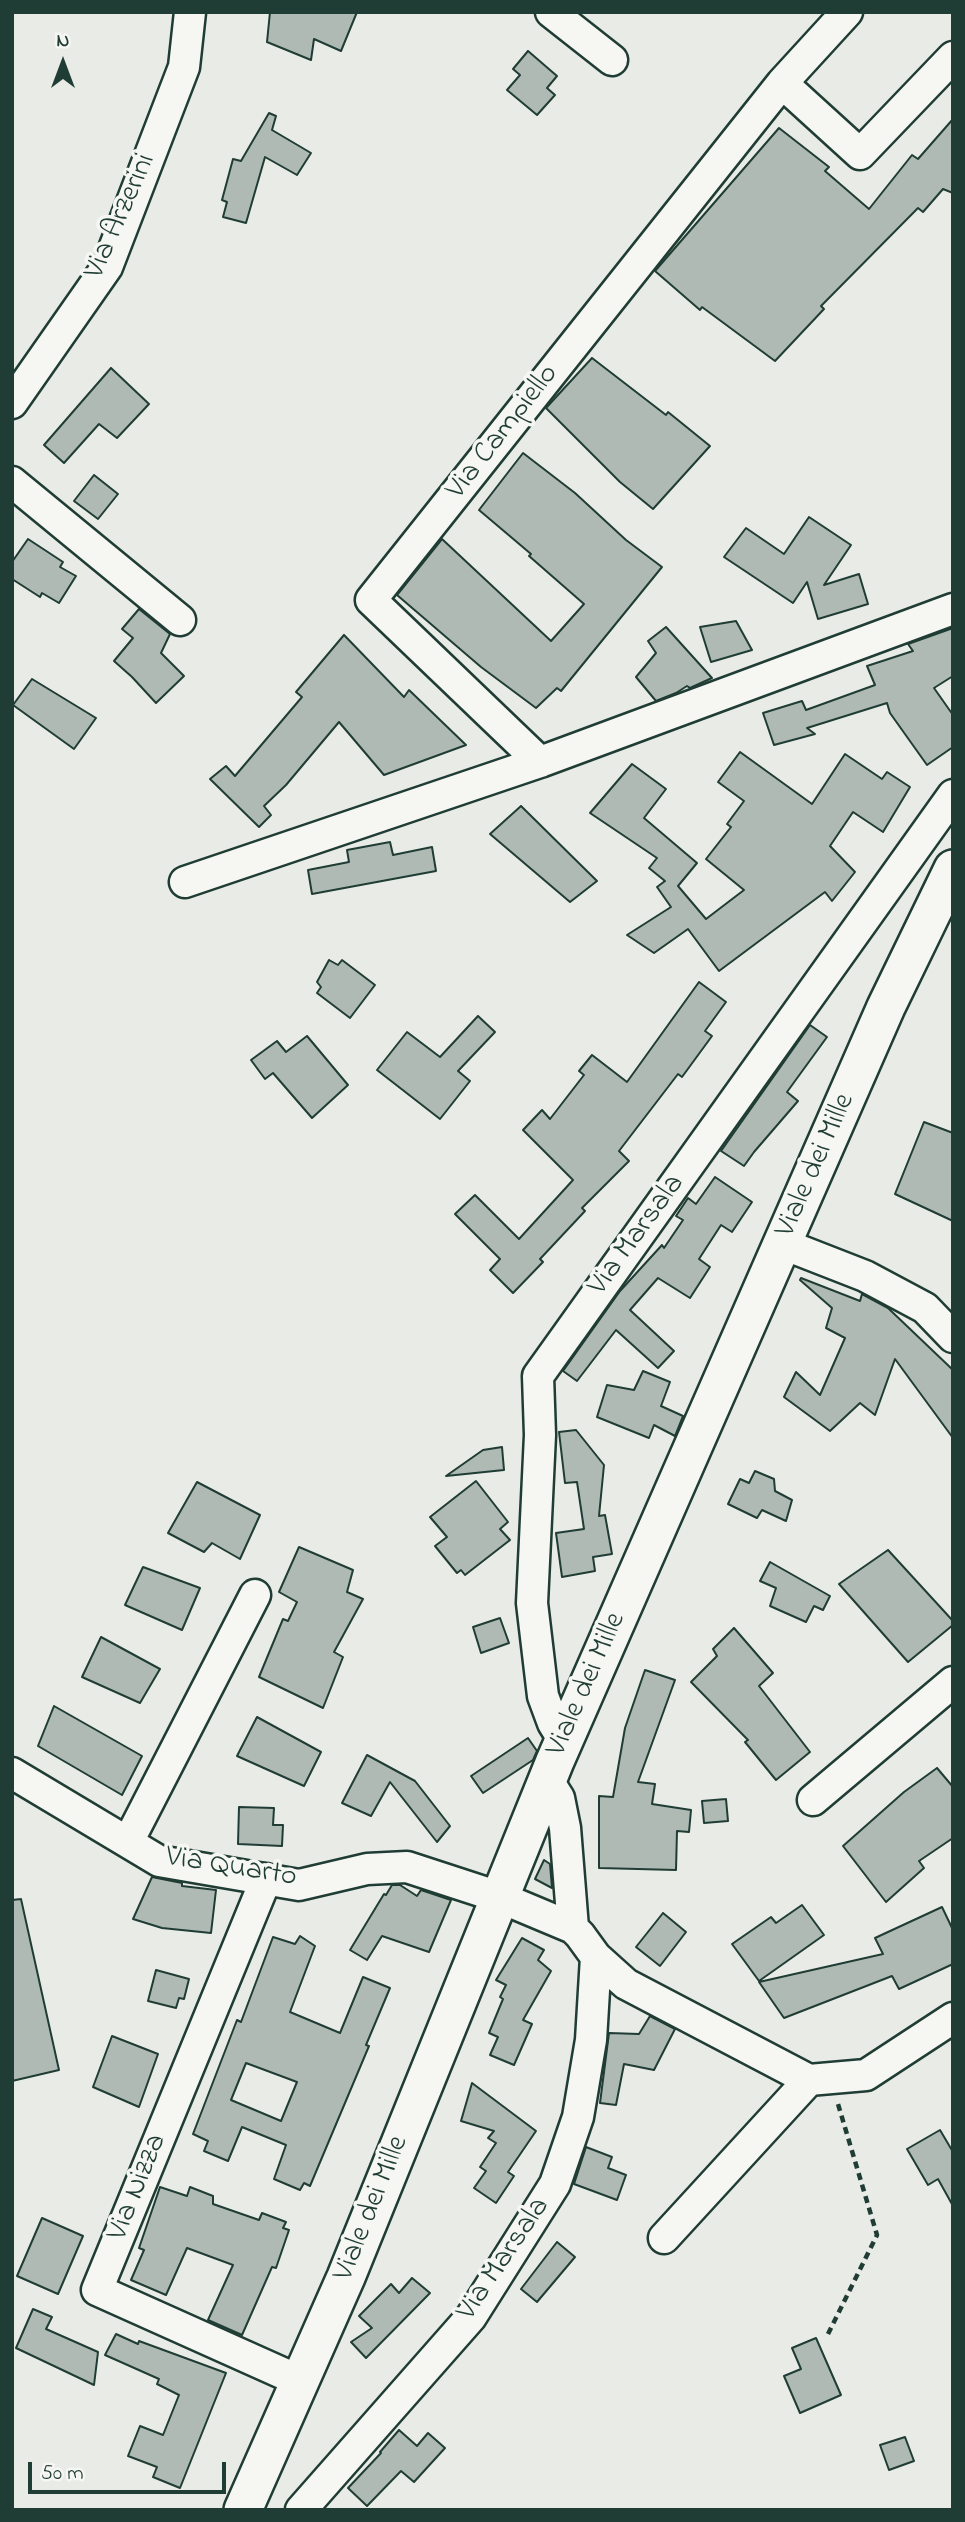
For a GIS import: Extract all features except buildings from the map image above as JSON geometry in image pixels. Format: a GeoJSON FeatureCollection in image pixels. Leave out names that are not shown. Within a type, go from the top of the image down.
{"type":"FeatureCollection","features":[{"type":"Feature","properties":{"kind":"main road","name":"Viale dei Mille"},"geometry":{"type":"LineString","coordinates":[[243,2510],[346,2277],[547,1779],[886,1007],[953,869]]}},
{"type":"Feature","properties":{"kind":"street","name":"Via Arzerini"},"geometry":{"type":"LineString","coordinates":[[12,403],[107,267],[184,67],[190,12]]}},
{"type":"Feature","properties":{"kind":"street"},"geometry":{"type":"LineString","coordinates":[[551,12],[612,60]]}},
{"type":"Feature","properties":{"kind":"street","name":"Via Campiello"},"geometry":{"type":"LineString","coordinates":[[540,762],[371,600],[782,83],[847,12]]}},
{"type":"Feature","properties":{"kind":"street"},"geometry":{"type":"LineString","coordinates":[[782,83],[860,154],[953,57]]}},
{"type":"Feature","properties":{"kind":"street"},"geometry":{"type":"LineString","coordinates":[[12,482],[180,620]]}},
{"type":"Feature","properties":{"kind":"street"},"geometry":{"type":"LineString","coordinates":[[185,882],[540,762],[953,609]]}},
{"type":"Feature","properties":{"kind":"street","name":"Via Marsala"},"geometry":{"type":"LineString","coordinates":[[564,1741],[553,1723],[543,1696],[532,1603],[540,1435],[538,1376],[953,795]]}},
{"type":"Feature","properties":{"kind":"street"},"geometry":{"type":"LineString","coordinates":[[783,1244],[865,1276],[925,1308],[953,1337]]}},
{"type":"Feature","properties":{"kind":"street","name":"Via Quarto"},"geometry":{"type":"LineString","coordinates":[[128,1842],[255,1595]]}},
{"type":"Feature","properties":{"kind":"street"},"geometry":{"type":"LineString","coordinates":[[813,1800],[953,1682]]}},
{"type":"Feature","properties":{"kind":"street","name":"Via Quarto"},"geometry":{"type":"LineString","coordinates":[[12,1773],[159,1861],[299,1885],[367,1869],[407,1867],[499,1896],[573,1928]]}},
{"type":"Feature","properties":{"kind":"street"},"geometry":{"type":"LineString","coordinates":[[547,1779],[559,1798],[565,1828],[573,1928],[596,1957],[626,1984],[820,2079],[866,2075],[953,2018]]}},
{"type":"Feature","properties":{"kind":"street","name":"Via Nizza"},"geometry":{"type":"LineString","coordinates":[[266,1879],[97,2290],[300,2381]]}},
{"type":"Feature","properties":{"kind":"street","name":"Via Marsala"},"geometry":{"type":"LineString","coordinates":[[301,2510],[471,2317],[555,2184],[578,2118],[591,2040],[596,1957]]}},
{"type":"Feature","properties":{"kind":"street"},"geometry":{"type":"LineString","coordinates":[[664,2238],[820,2079]]}},
{"type":"Feature","properties":{"kind":"path"},"geometry":{"type":"LineString","coordinates":[[820,2079],[877,2235],[828,2334]]}}]}
